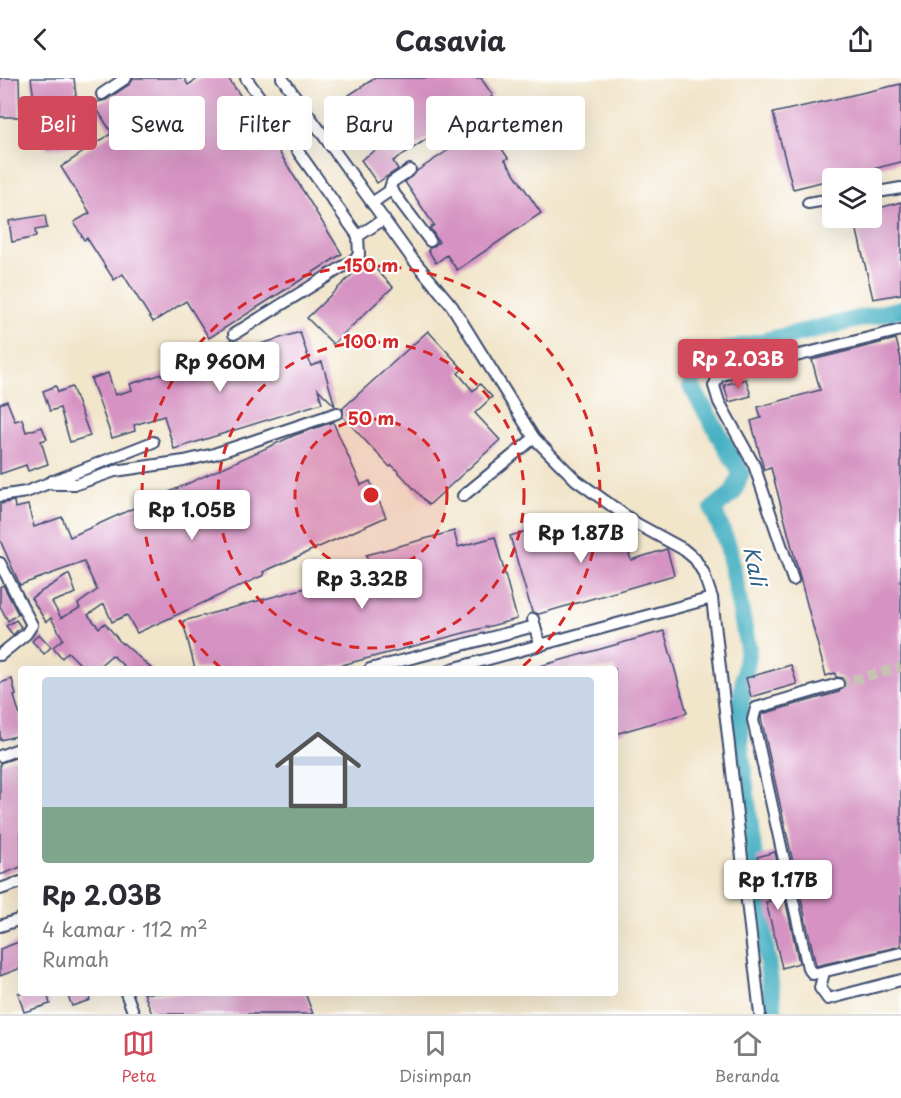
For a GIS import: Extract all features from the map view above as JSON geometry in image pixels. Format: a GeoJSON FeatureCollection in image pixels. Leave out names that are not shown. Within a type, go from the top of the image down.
{"type":"FeatureCollection","features":[{"type":"Feature","properties":{"kind":"street"},"geometry":{"type":"LineString","coordinates":[[102,94],[126,78]]}},
{"type":"Feature","properties":{"kind":"street"},"geometry":{"type":"LineString","coordinates":[[234,334],[359,255],[358,236],[246,78]]}},
{"type":"Feature","properties":{"kind":"street"},"geometry":{"type":"LineString","coordinates":[[282,78],[384,219],[452,306],[534,438],[576,480],[637,524],[683,549],[695,559],[703,572],[712,598],[760,1014]]}},
{"type":"Feature","properties":{"kind":"street"},"geometry":{"type":"LineString","coordinates":[[410,170],[390,184],[391,190],[430,241]]}},
{"type":"Feature","properties":{"kind":"street"},"geometry":{"type":"LineString","coordinates":[[882,191],[901,188]]}},
{"type":"Feature","properties":{"kind":"street"},"geometry":{"type":"LineString","coordinates":[[372,202],[391,190]]}},
{"type":"Feature","properties":{"kind":"street"},"geometry":{"type":"LineString","coordinates":[[808,204],[822,201]]}},
{"type":"Feature","properties":{"kind":"street"},"geometry":{"type":"LineString","coordinates":[[358,236],[384,219]]}},
{"type":"Feature","properties":{"kind":"street"},"geometry":{"type":"LineString","coordinates":[[794,580],[754,465],[719,402],[714,386],[718,377],[727,373],[901,330]]}},
{"type":"Feature","properties":{"kind":"street"},"geometry":{"type":"LineString","coordinates":[[52,481],[65,486],[115,471],[184,461],[337,414]]}},
{"type":"Feature","properties":{"kind":"street"},"geometry":{"type":"LineString","coordinates":[[463,496],[534,438]]}},
{"type":"Feature","properties":{"kind":"street"},"geometry":{"type":"LineString","coordinates":[[0,496],[27,492],[153,442]]}},
{"type":"Feature","properties":{"kind":"street"},"geometry":{"type":"LineString","coordinates":[[0,563],[32,625],[26,634],[0,655]]}},
{"type":"Feature","properties":{"kind":"street"},"geometry":{"type":"LineString","coordinates":[[463,666],[712,598]]}},
{"type":"Feature","properties":{"kind":"street"},"geometry":{"type":"LineString","coordinates":[[399,665],[534,622],[540,646]]}},
{"type":"Feature","properties":{"kind":"street"},"geometry":{"type":"LineString","coordinates":[[466,644],[470,664]]}},
{"type":"Feature","properties":{"kind":"street"},"geometry":{"type":"LineString","coordinates":[[838,684],[756,708],[753,720],[808,968],[813,974],[901,953]]}},
{"type":"Feature","properties":{"kind":"street"},"geometry":{"type":"LineString","coordinates":[[0,756],[18,749]]}},
{"type":"Feature","properties":{"kind":"street"},"geometry":{"type":"LineString","coordinates":[[0,889],[18,883]]}},
{"type":"Feature","properties":{"kind":"street"},"geometry":{"type":"LineString","coordinates":[[0,926],[18,920]]}},
{"type":"Feature","properties":{"kind":"street"},"geometry":{"type":"LineString","coordinates":[[824,972],[820,988],[828,999],[901,980]]}},
{"type":"Feature","properties":{"kind":"street"},"geometry":{"type":"LineString","coordinates":[[127,996],[134,1014]]}},
{"type":"Feature","properties":{"kind":"building"},"geometry":{"type":"Polygon","coordinates":[[[0,78],[19,78],[18,117],[0,117],[0,78]]]}},
{"type":"Feature","properties":{"kind":"building"},"geometry":{"type":"Polygon","coordinates":[[[31,78],[74,78],[76,96],[34,96],[31,78]]]}},
{"type":"Feature","properties":{"kind":"building"},"geometry":{"type":"Polygon","coordinates":[[[133,78],[184,78],[188,85],[199,78],[228,78],[241,96],[217,96],[217,150],[278,150],[342,254],[209,338],[186,301],[153,322],[123,274],[114,280],[87,238],[84,240],[74,222],[90,213],[61,167],[86,150],[97,150],[97,143],[109,135],[109,150],[205,150],[205,96],[112,96],[130,84],[133,78]]]}},
{"type":"Feature","properties":{"kind":"building"},"geometry":{"type":"Polygon","coordinates":[[[375,78],[481,78],[493,96],[426,96],[426,140],[414,147],[414,96],[349,95],[375,78]]]}},
{"type":"Feature","properties":{"kind":"building"},"geometry":{"type":"Polygon","coordinates":[[[901,84],[901,162],[877,168],[822,168],[822,182],[793,189],[773,113],[901,84]]]}},
{"type":"Feature","properties":{"kind":"building"},"geometry":{"type":"Polygon","coordinates":[[[109,98],[109,128],[97,109],[97,102],[109,98]]]}},
{"type":"Feature","properties":{"kind":"building"},"geometry":{"type":"Polygon","coordinates":[[[376,150],[410,150],[393,161],[398,169],[377,183],[361,160],[376,150]]]}},
{"type":"Feature","properties":{"kind":"building"},"geometry":{"type":"Polygon","coordinates":[[[448,150],[503,150],[508,158],[505,160],[541,213],[457,270],[447,255],[436,263],[428,250],[439,242],[430,228],[434,225],[405,182],[448,150]]]}},
{"type":"Feature","properties":{"kind":"building"},"geometry":{"type":"Polygon","coordinates":[[[901,202],[901,294],[873,299],[856,228],[882,228],[882,207],[901,202]]]}},
{"type":"Feature","properties":{"kind":"building"},"geometry":{"type":"Polygon","coordinates":[[[45,215],[47,228],[35,230],[36,237],[12,242],[9,221],[45,215]]]}},
{"type":"Feature","properties":{"kind":"building"},"geometry":{"type":"Polygon","coordinates":[[[367,260],[393,287],[333,344],[307,318],[367,260]]]}},
{"type":"Feature","properties":{"kind":"building"},"geometry":{"type":"Polygon","coordinates":[[[428,331],[463,369],[458,373],[473,391],[480,384],[492,397],[475,413],[500,440],[429,505],[343,417],[343,408],[428,331]]]}},
{"type":"Feature","properties":{"kind":"building"},"geometry":{"type":"Polygon","coordinates":[[[300,332],[311,366],[322,362],[335,406],[318,389],[322,403],[174,449],[164,416],[134,425],[135,431],[112,438],[91,379],[108,373],[115,395],[132,390],[130,384],[300,332]]]}},
{"type":"Feature","properties":{"kind":"building"},"geometry":{"type":"Polygon","coordinates":[[[896,339],[901,359],[901,946],[816,966],[761,718],[762,714],[839,692],[845,682],[843,678],[836,677],[835,673],[826,676],[771,468],[764,470],[751,421],[761,418],[758,407],[820,390],[812,360],[896,339]]]}},
{"type":"Feature","properties":{"kind":"building"},"geometry":{"type":"Polygon","coordinates":[[[746,379],[751,396],[729,402],[724,385],[746,379]]]}},
{"type":"Feature","properties":{"kind":"building"},"geometry":{"type":"Polygon","coordinates":[[[56,386],[58,392],[72,387],[90,436],[70,442],[60,408],[50,411],[43,391],[56,386]]]}},
{"type":"Feature","properties":{"kind":"building"},"geometry":{"type":"Polygon","coordinates":[[[7,401],[15,421],[22,419],[26,432],[42,427],[47,439],[41,441],[48,464],[28,471],[26,465],[0,474],[0,404],[7,401]]]}},
{"type":"Feature","properties":{"kind":"building"},"geometry":{"type":"Polygon","coordinates":[[[333,422],[361,485],[370,481],[386,517],[263,572],[264,575],[137,633],[127,615],[112,622],[104,604],[88,615],[99,628],[105,623],[122,644],[149,666],[124,666],[112,655],[99,666],[78,666],[80,664],[68,652],[62,658],[53,647],[63,639],[51,618],[46,622],[31,598],[69,574],[76,593],[52,602],[61,618],[80,608],[78,604],[97,590],[84,562],[20,585],[0,540],[0,504],[14,501],[15,508],[28,505],[34,527],[62,517],[70,537],[295,435],[333,422]]]}},
{"type":"Feature","properties":{"kind":"building"},"geometry":{"type":"Polygon","coordinates":[[[582,515],[588,534],[621,525],[631,560],[667,549],[674,575],[539,614],[532,612],[510,536],[582,515]]]}},
{"type":"Feature","properties":{"kind":"building"},"geometry":{"type":"Polygon","coordinates":[[[454,531],[458,547],[495,537],[517,619],[338,666],[194,666],[183,621],[317,585],[315,577],[368,563],[366,555],[454,531]]]}},
{"type":"Feature","properties":{"kind":"building"},"geometry":{"type":"Polygon","coordinates":[[[3,585],[18,614],[8,621],[0,606],[0,587],[3,585]]]}},
{"type":"Feature","properties":{"kind":"building"},"geometry":{"type":"Polygon","coordinates":[[[16,620],[21,627],[13,635],[6,626],[16,620]]]}},
{"type":"Feature","properties":{"kind":"building"},"geometry":{"type":"Polygon","coordinates":[[[664,631],[687,713],[618,733],[618,666],[541,666],[664,631]]]}},
{"type":"Feature","properties":{"kind":"building"},"geometry":{"type":"Polygon","coordinates":[[[39,634],[51,647],[44,654],[32,641],[39,634]]]}},
{"type":"Feature","properties":{"kind":"building"},"geometry":{"type":"Polygon","coordinates":[[[791,665],[797,684],[751,697],[746,678],[791,665]]]}},
{"type":"Feature","properties":{"kind":"building"},"geometry":{"type":"Polygon","coordinates":[[[12,679],[18,709],[18,736],[0,740],[0,683],[12,679]]]}},
{"type":"Feature","properties":{"kind":"building"},"geometry":{"type":"Polygon","coordinates":[[[18,757],[18,868],[0,875],[0,763],[18,757]]]}},
{"type":"Feature","properties":{"kind":"building"},"geometry":{"type":"Polygon","coordinates":[[[775,852],[799,963],[782,968],[766,902],[770,901],[757,857],[775,852]]]}},
{"type":"Feature","properties":{"kind":"building"},"geometry":{"type":"Polygon","coordinates":[[[18,942],[18,969],[0,976],[0,949],[18,942]]]}},
{"type":"Feature","properties":{"kind":"building"},"geometry":{"type":"Polygon","coordinates":[[[19,996],[48,996],[50,1004],[24,1012],[19,996]]]}},
{"type":"Feature","properties":{"kind":"building"},"geometry":{"type":"Polygon","coordinates":[[[68,996],[89,996],[90,1000],[72,1006],[68,996]]]}},
{"type":"Feature","properties":{"kind":"building"},"geometry":{"type":"Polygon","coordinates":[[[145,996],[306,996],[313,1014],[152,1014],[145,996]]]}},
{"type":"Feature","properties":{"kind":"waterway","name":"Kali"},"geometry":{"type":"LineString","coordinates":[[774,1014],[740,747],[740,710],[748,648],[728,546],[713,509],[733,493],[741,473],[691,386],[696,366],[719,352],[901,309]]}},
{"type":"Feature","properties":{"kind":"tunnel"},"geometry":{"type":"LineString","coordinates":[[838,684],[901,667]]}}]}
